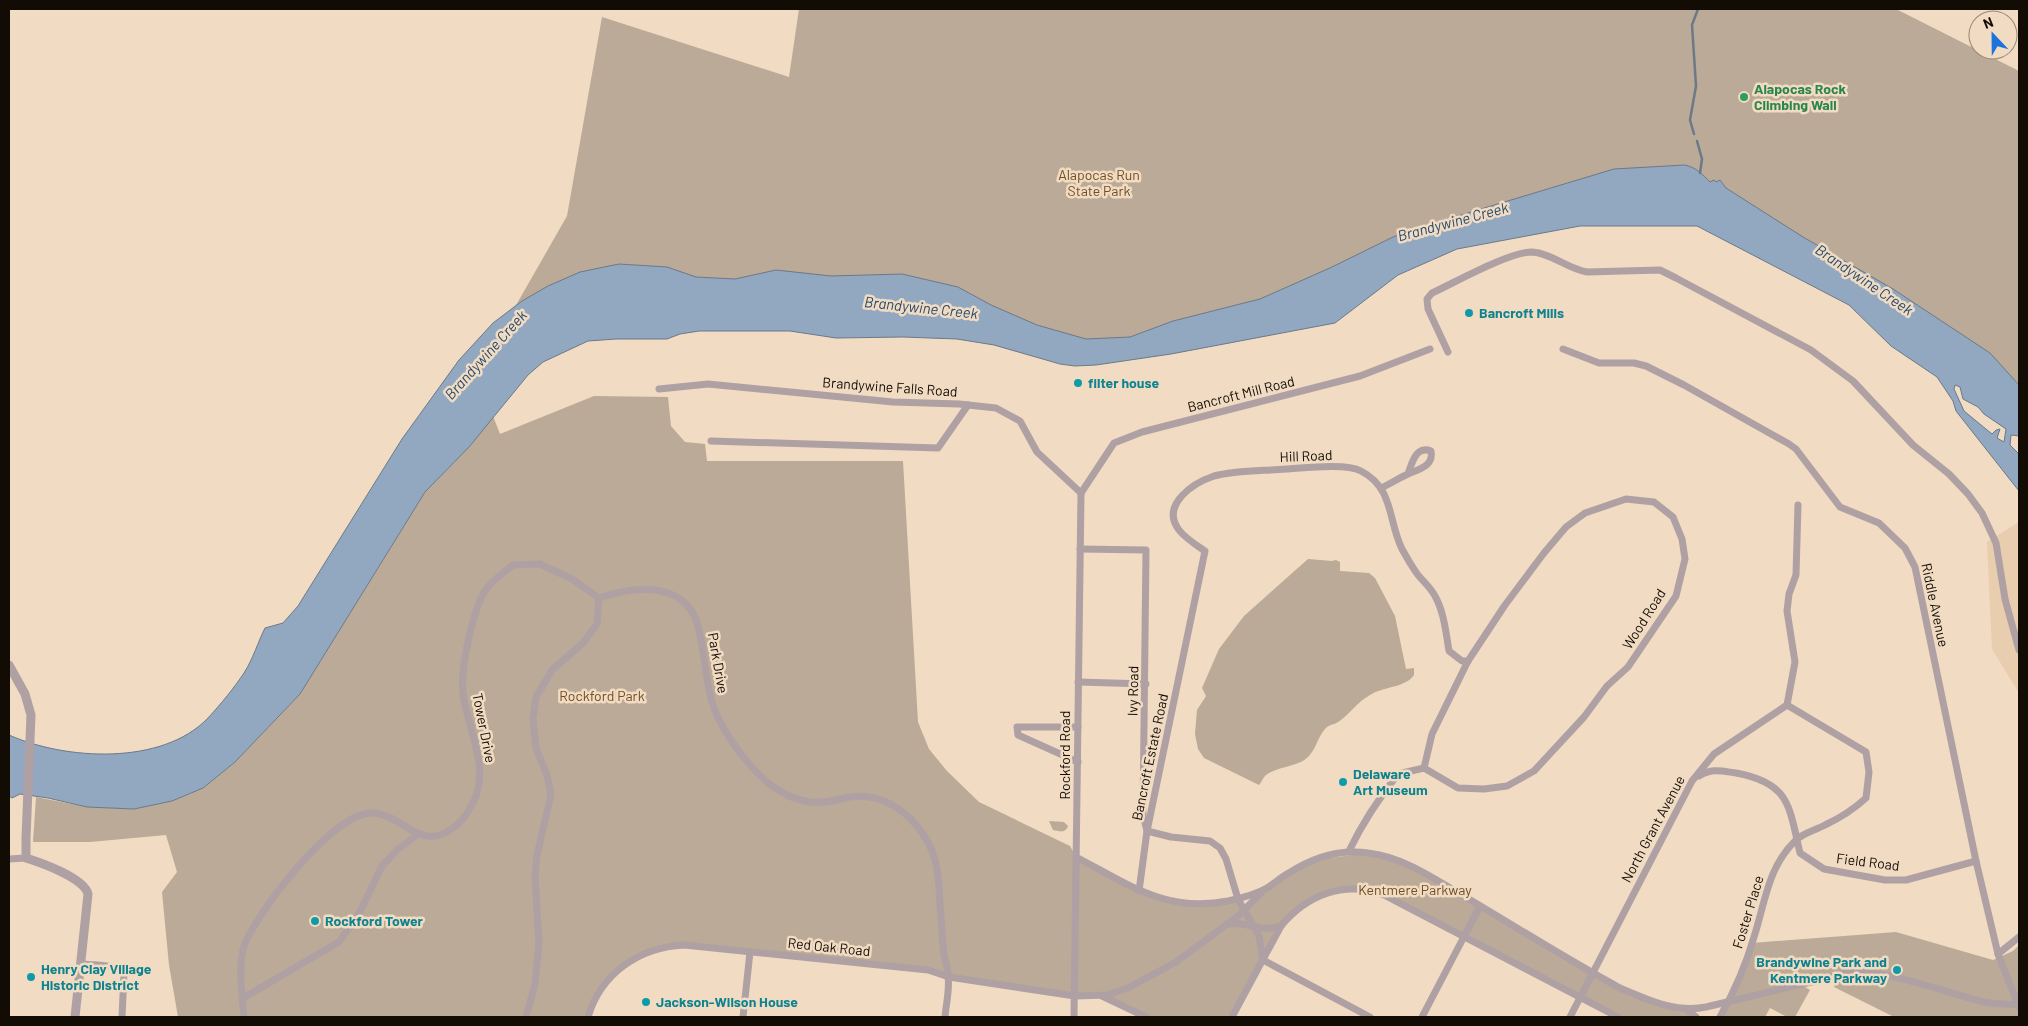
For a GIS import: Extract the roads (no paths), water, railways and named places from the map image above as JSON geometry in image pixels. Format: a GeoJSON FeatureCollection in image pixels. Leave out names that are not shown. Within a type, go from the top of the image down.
{"type":"FeatureCollection","features":[{"type":"Feature","properties":{"kind":"street"},"geometry":{"type":"LineString","coordinates":[[1448,352],[1428,309],[1427,299],[1432,293],[1514,255],[1533,252],[1587,272],[1660,270],[1811,350],[1853,381],[1913,445],[1949,474],[1968,494],[1982,512],[1996,542],[2005,599],[2019,650]]}},
{"type":"Feature","properties":{"kind":"street","name":"Bancroft Mill Road"},"geometry":{"type":"LineString","coordinates":[[1081,493],[1114,443],[1142,432],[1360,376],[1430,349]]}},
{"type":"Feature","properties":{"kind":"street","name":"Riddle Avenue"},"geometry":{"type":"LineString","coordinates":[[1563,349],[1599,363],[1634,363],[1646,366],[1684,385],[1789,444],[1796,449],[1840,507],[1879,523],[1905,548],[1915,567],[1976,861],[1998,954],[2019,1006]]}},
{"type":"Feature","properties":{"kind":"street","name":"Brandywine Falls Road"},"geometry":{"type":"LineString","coordinates":[[659,388],[708,384],[893,402],[996,408],[1020,421],[1037,452],[1081,493]]}},
{"type":"Feature","properties":{"kind":"street"},"geometry":{"type":"LineString","coordinates":[[711,441],[938,448],[968,405]]}},
{"type":"Feature","properties":{"kind":"street","name":"Hill Road"},"geometry":{"type":"LineString","coordinates":[[1190,630],[1205,552],[1179,530],[1175,523],[1172,514],[1176,501],[1184,492],[1212,476],[1231,473],[1330,467],[1361,470],[1382,488],[1391,508],[1401,547],[1418,574],[1436,596],[1443,618],[1449,651],[1462,661],[1468,661]]}},
{"type":"Feature","properties":{"kind":"street"},"geometry":{"type":"LineString","coordinates":[[1382,488],[1408,474]]}},
{"type":"Feature","properties":{"kind":"street","name":"Rockford Road"},"geometry":{"type":"LineString","coordinates":[[1074,1017],[1081,493]]}},
{"type":"Feature","properties":{"kind":"street","name":"Wood Road"},"geometry":{"type":"LineString","coordinates":[[1626,499],[1654,502],[1673,517],[1682,539],[1685,559],[1676,596],[1628,667],[1607,686],[1584,718],[1534,771],[1507,786],[1484,790],[1458,788],[1424,768],[1432,734],[1468,661],[1505,605],[1566,527],[1585,513],[1626,499]]}},
{"type":"Feature","properties":{"kind":"street"},"geometry":{"type":"LineString","coordinates":[[1787,705],[1795,662],[1787,611],[1789,594],[1796,575],[1798,504]]}},
{"type":"Feature","properties":{"kind":"street","name":"Ivy Road"},"geometry":{"type":"LineString","coordinates":[[1080,549],[1146,550],[1146,684],[1143,815],[1147,831]]}},
{"type":"Feature","properties":{"kind":"street","name":"Tower Drive"},"geometry":{"type":"LineString","coordinates":[[417,835],[426,836],[444,833],[461,822],[474,802],[478,790],[480,777],[477,746],[463,693],[463,669],[475,615],[484,593],[513,565],[540,564],[572,579],[599,598]]}},
{"type":"Feature","properties":{"kind":"street","name":"Park Drive"},"geometry":{"type":"LineString","coordinates":[[599,598],[619,591],[653,590],[671,594],[684,603],[691,611],[699,629],[710,693],[715,710],[741,753],[761,777],[776,790],[810,802],[827,802],[853,797],[874,798],[893,805],[909,817],[924,836],[936,862],[944,953],[949,977],[945,1017]]}},
{"type":"Feature","properties":{"kind":"street"},"geometry":{"type":"LineString","coordinates":[[526,1017],[535,984],[539,943],[535,876],[537,855],[551,795],[551,789],[536,748],[533,718],[536,697],[552,670],[583,643],[597,624],[599,598]]}},
{"type":"Feature","properties":{"kind":"street","name":"Bancroft Estate Road"},"geometry":{"type":"LineString","coordinates":[[1139,891],[1147,831],[1190,630]]}},
{"type":"Feature","properties":{"kind":"street"},"geometry":{"type":"LineString","coordinates":[[9,665],[25,694],[31,715],[26,858]]}},
{"type":"Feature","properties":{"kind":"street"},"geometry":{"type":"LineString","coordinates":[[1078,682],[1146,684]]}},
{"type":"Feature","properties":{"kind":"street","name":"North Grant Avenue"},"geometry":{"type":"LineString","coordinates":[[1570,1017],[1692,781],[1714,754],[1787,705]]}},
{"type":"Feature","properties":{"kind":"street","name":"Foster Place"},"geometry":{"type":"LineString","coordinates":[[1720,1017],[1730,1000],[1755,936],[1770,878],[1781,857],[1796,839],[1853,810],[1866,798],[1869,786],[1866,752],[1787,705]]}},
{"type":"Feature","properties":{"kind":"street"},"geometry":{"type":"LineString","coordinates":[[1078,727],[1017,727],[1018,735],[1078,762]]}},
{"type":"Feature","properties":{"kind":"street"},"geometry":{"type":"LineString","coordinates":[[1349,851],[1380,797],[1398,774],[1424,768]]}},
{"type":"Feature","properties":{"kind":"street","name":"Field Road"},"geometry":{"type":"LineString","coordinates":[[1692,781],[1708,770],[1754,777],[1767,782],[1777,790],[1787,803],[1800,853],[1824,869],[1866,878],[1906,880],[1976,861]]}},
{"type":"Feature","properties":{"kind":"street"},"geometry":{"type":"LineString","coordinates":[[243,998],[294,966],[339,942],[359,914],[382,866],[397,850],[417,835],[384,815],[364,814],[340,827],[312,852],[263,910],[244,947],[242,963],[243,998],[244,1017]]}},
{"type":"Feature","properties":{"kind":"street"},"geometry":{"type":"LineString","coordinates":[[1147,831],[1171,837],[1210,841],[1220,848],[1226,859],[1238,899],[1259,936],[1262,960]]}},
{"type":"Feature","properties":{"kind":"street"},"geometry":{"type":"LineString","coordinates":[[1076,856],[1139,891],[1187,904],[1220,902],[1254,895],[1289,872],[1315,860],[1349,851],[1392,858],[1426,874],[1620,988],[1646,999],[1686,1009],[1706,1007],[1848,973],[1872,972],[1894,976],[1986,1002],[2019,1006]]}},
{"type":"Feature","properties":{"kind":"street"},"geometry":{"type":"LineString","coordinates":[[9,859],[26,858],[73,878],[86,888],[88,904],[76,1017]]}},
{"type":"Feature","properties":{"kind":"street","name":"Red Oak Road"},"geometry":{"type":"LineString","coordinates":[[588,1017],[596,998],[607,981],[630,960],[650,951],[674,945],[694,945],[928,970],[949,977],[1075,996],[1099,995],[1128,988],[1163,970],[1190,953],[1228,924],[1267,888]]}},
{"type":"Feature","properties":{"kind":"street"},"geometry":{"type":"LineString","coordinates":[[1232,1017],[1281,926],[1304,904],[1331,891],[1352,888],[1374,891],[1384,895],[1618,1017]]}},
{"type":"Feature","properties":{"kind":"street"},"geometry":{"type":"LineString","coordinates":[[1422,1017],[1480,906]]}},
{"type":"Feature","properties":{"kind":"street"},"geometry":{"type":"LineString","coordinates":[[1228,924],[1238,923],[1265,929],[1281,926]]}},
{"type":"Feature","properties":{"kind":"street"},"geometry":{"type":"LineString","coordinates":[[1998,954],[2019,937]]}},
{"type":"Feature","properties":{"kind":"street"},"geometry":{"type":"LineString","coordinates":[[743,1017],[750,952]]}},
{"type":"Feature","properties":{"kind":"street"},"geometry":{"type":"LineString","coordinates":[[1262,960],[1370,1017]]}},
{"type":"Feature","properties":{"kind":"street"},"geometry":{"type":"LineString","coordinates":[[81,964],[115,968],[124,973],[122,1017]]}},
{"type":"Feature","properties":{"kind":"street","name":"Red Oak Road"},"geometry":{"type":"LineString","coordinates":[[1099,995],[1146,1017]]}},
{"type":"Feature","properties":{"kind":"street"},"geometry":{"type":"LineString","coordinates":[[1686,1009],[1696,1017]]}},
{"type":"Feature","properties":{"kind":"water","name":"Brandywine Creek"},"geometry":{"type":"Polygon","coordinates":[[[1685,165],[1702,174],[1710,182],[1720,180],[1726,188],[1803,237],[1893,289],[1990,353],[2019,385],[2019,436],[2011,435],[2010,445],[2019,454],[2019,491],[1956,411],[1953,401],[1937,377],[1891,346],[1849,305],[1697,226],[1580,226],[1457,249],[1398,275],[1335,323],[1171,354],[1096,365],[1075,366],[1060,364],[994,345],[957,339],[903,337],[836,338],[790,331],[699,331],[680,334],[667,339],[588,341],[543,362],[528,375],[469,447],[425,492],[300,694],[235,762],[203,788],[172,801],[134,809],[87,807],[20,794],[12,798],[9,796],[9,735],[57,750],[112,754],[140,751],[165,744],[189,734],[208,718],[244,673],[265,628],[283,623],[298,606],[402,439],[459,360],[493,323],[522,301],[548,286],[580,272],[619,264],[667,267],[696,277],[735,279],[776,270],[831,276],[902,274],[958,287],[991,305],[1037,325],[1086,339],[1130,337],[1173,321],[1260,299],[1393,237],[1614,169],[1685,165]],[[1955,385],[1954,389],[1964,411],[1992,434],[2000,429],[1997,438],[2004,442],[2006,429],[1984,414],[1978,407],[1963,399],[1960,387],[1955,385]]]}},
{"type":"Feature","properties":{"kind":"waterway"},"geometry":{"type":"LineString","coordinates":[[1694,134],[1690,120],[1696,86],[1692,25],[1698,9]]}},
{"type":"Feature","properties":{"kind":"waterway"},"geometry":{"type":"LineString","coordinates":[[1697,141],[1702,159],[1700,173]]}},
{"type":"Feature","properties":{"kind":"place","name":"Alapocas Rock Climbing Wall"},"geometry":{"type":"Point","coordinates":[1744,97]}},
{"type":"Feature","properties":{"kind":"place","name":"Bancroft Mills"},"geometry":{"type":"Point","coordinates":[1469,313]}},
{"type":"Feature","properties":{"kind":"place","name":"filter house"},"geometry":{"type":"Point","coordinates":[1078,383]}},
{"type":"Feature","properties":{"kind":"place","name":"Delaware Art Museum"},"geometry":{"type":"Point","coordinates":[1343,782]}},
{"type":"Feature","properties":{"kind":"place","name":"Rockford Tower"},"geometry":{"type":"Point","coordinates":[315,921]}},
{"type":"Feature","properties":{"kind":"place","name":"Brandywine Park and Kentmere Parkway"},"geometry":{"type":"Point","coordinates":[1897,970]}},
{"type":"Feature","properties":{"kind":"place","name":"Henry Clay Village Historic District"},"geometry":{"type":"Point","coordinates":[31,977]}},
{"type":"Feature","properties":{"kind":"place","name":"Jackson-Wilson House"},"geometry":{"type":"Point","coordinates":[646,1002]}},
{"type":"Feature","properties":{"kind":"park label","name":"Alapocas Run State Park"},"geometry":{"type":"Point","coordinates":[1099,184]}},
{"type":"Feature","properties":{"kind":"park label","name":"Rockford Park"},"geometry":{"type":"Point","coordinates":[602,696]}},
{"type":"Feature","properties":{"kind":"park label","name":"Kentmere Parkway"},"geometry":{"type":"Point","coordinates":[1415,890]}}]}
